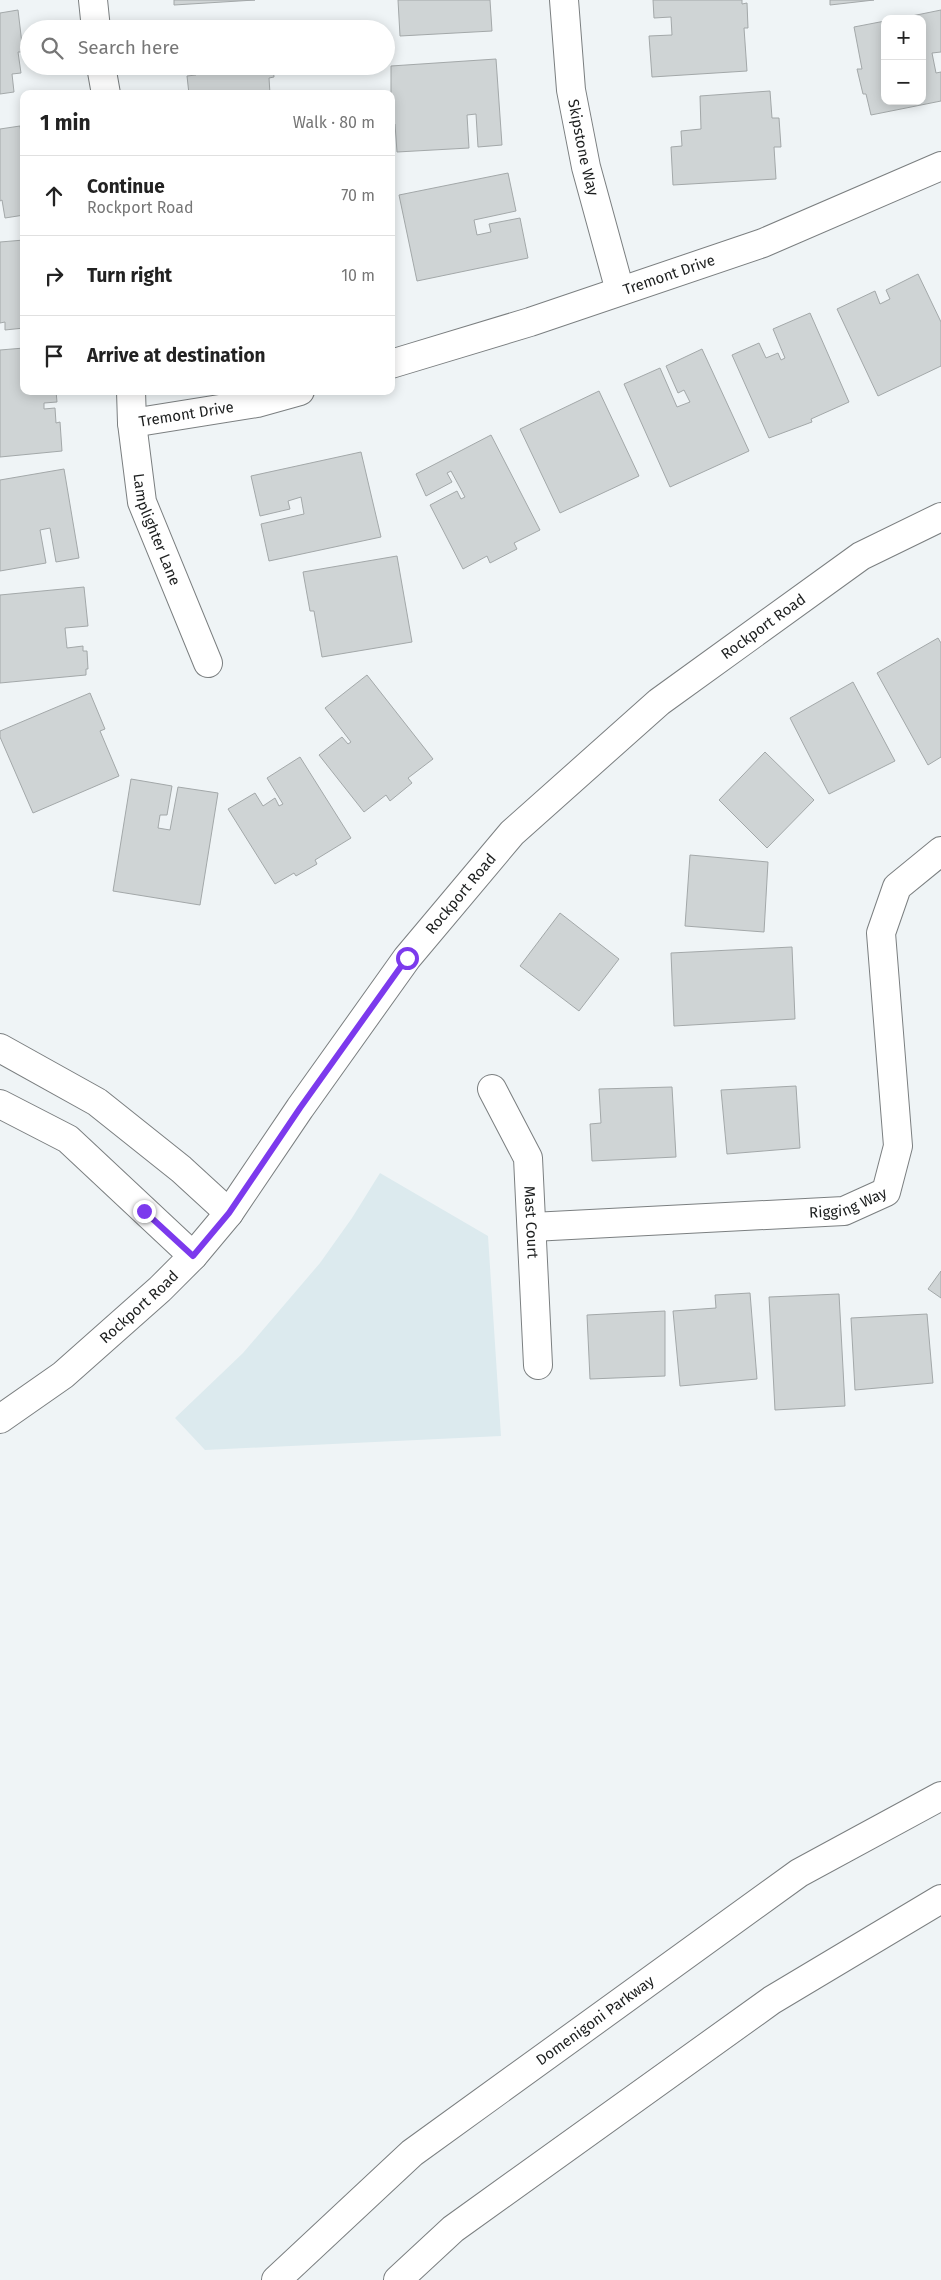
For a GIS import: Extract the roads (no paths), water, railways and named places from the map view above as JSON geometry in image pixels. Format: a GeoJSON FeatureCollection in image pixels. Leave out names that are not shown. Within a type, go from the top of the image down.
{"type":"FeatureCollection","features":[{"type":"Feature","properties":{"kind":"street"},"geometry":{"type":"LineString","coordinates":[[93,0],[95,20]]}},
{"type":"Feature","properties":{"kind":"street","name":"Skipstone Way"},"geometry":{"type":"LineString","coordinates":[[564,0],[572,90],[586,167],[620,291]]}},
{"type":"Feature","properties":{"kind":"street"},"geometry":{"type":"LineString","coordinates":[[103,75],[105,90]]}},
{"type":"Feature","properties":{"kind":"street","name":"Tremont Drive"},"geometry":{"type":"LineString","coordinates":[[395,363],[530,322],[763,243],[941,166]]}},
{"type":"Feature","properties":{"kind":"street","name":"Lamplighter Lane"},"geometry":{"type":"LineString","coordinates":[[131,395],[132,423],[142,502],[208,663]]}},
{"type":"Feature","properties":{"kind":"street","name":"Tremont Drive"},"geometry":{"type":"LineString","coordinates":[[132,423],[257,403],[286,395]]}},
{"type":"Feature","properties":{"kind":"street","name":"Rockport Road"},"geometry":{"type":"LineString","coordinates":[[0,1419],[62,1375],[160,1289],[193,1256],[229,1213],[300,1108],[407,958],[512,833],[659,702],[861,556],[941,517]]}},
{"type":"Feature","properties":{"kind":"street","name":"Rigging Way"},"geometry":{"type":"LineString","coordinates":[[532,1227],[844,1211],[886,1192],[898,1146],[881,934],[897,887],[941,851]]}},
{"type":"Feature","properties":{"kind":"street"},"geometry":{"type":"LineString","coordinates":[[0,1048],[97,1102],[181,1169],[229,1213]]}},
{"type":"Feature","properties":{"kind":"street","name":"Mast Court"},"geometry":{"type":"LineString","coordinates":[[492,1089],[528,1158],[538,1365]]}},
{"type":"Feature","properties":{"kind":"street"},"geometry":{"type":"LineString","coordinates":[[0,1104],[68,1139],[193,1256]]}},
{"type":"Feature","properties":{"kind":"street","name":"Domenigoni Parkway"},"geometry":{"type":"LineString","coordinates":[[276,2280],[412,2153],[799,1873],[941,1796]]}},
{"type":"Feature","properties":{"kind":"street"},"geometry":{"type":"LineString","coordinates":[[398,2280],[453,2229],[772,2000],[941,1899]]}}]}
